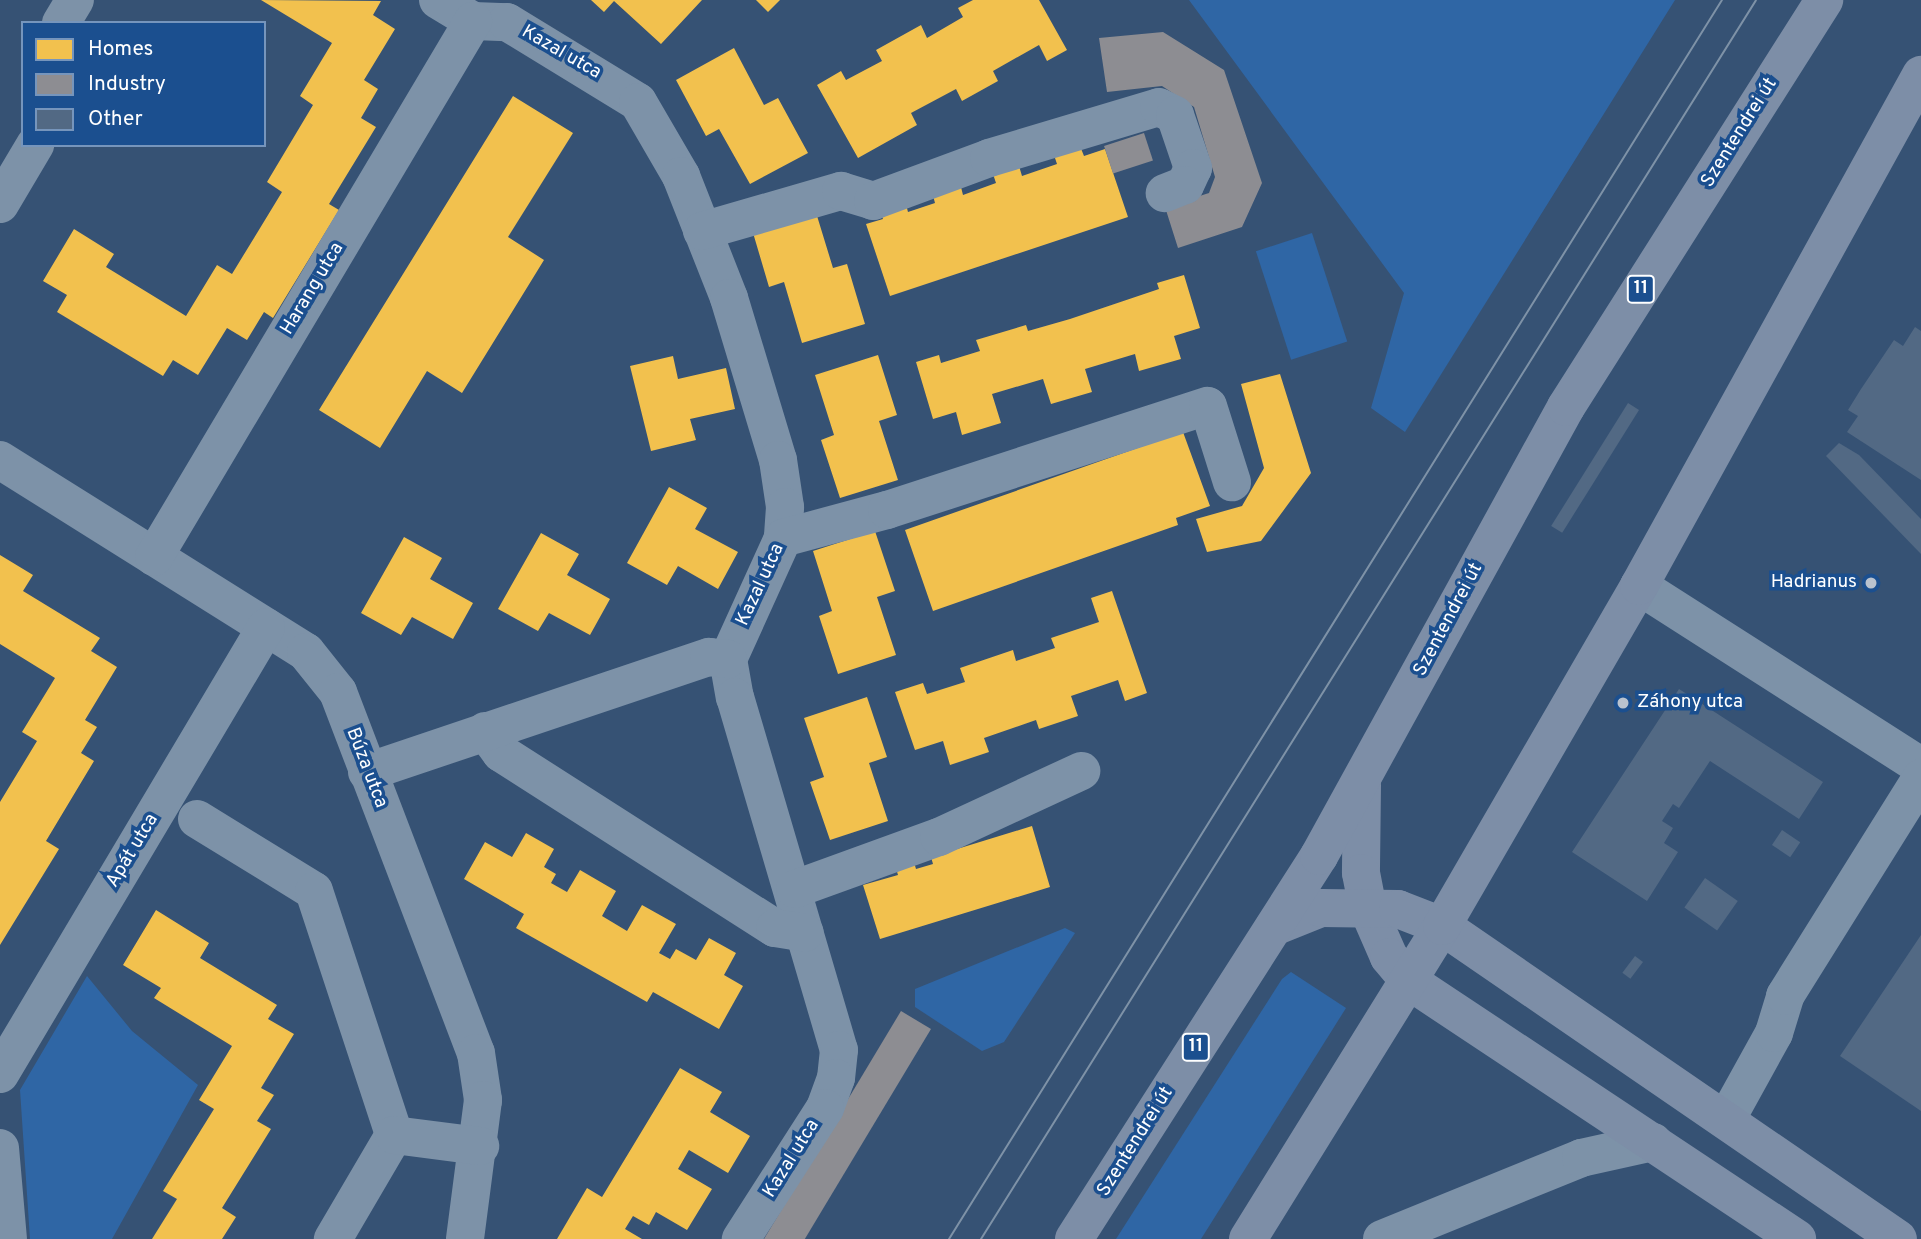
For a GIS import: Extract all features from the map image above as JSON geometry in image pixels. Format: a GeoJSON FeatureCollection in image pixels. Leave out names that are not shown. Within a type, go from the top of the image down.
{"type":"FeatureCollection","features":[{"type":"Feature","properties":{"kind":"main road","name":"Szentendrei út"},"geometry":{"type":"LineString","coordinates":[[1074,1239],[1274,927],[1362,783],[1566,407],[1824,0]]}},
{"type":"Feature","properties":{"kind":"main road"},"geometry":{"type":"LineString","coordinates":[[1248,1239],[1442,926],[1639,586],[1921,75]]}},
{"type":"Feature","properties":{"kind":"main road"},"geometry":{"type":"LineString","coordinates":[[1362,783],[1361,873],[1367,909],[1389,957],[1409,981],[1797,1239]]}},
{"type":"Feature","properties":{"kind":"main road"},"geometry":{"type":"LineString","coordinates":[[1274,927],[1321,908],[1398,909],[1442,926],[1898,1239]]}},
{"type":"Feature","properties":{"kind":"street"},"geometry":{"type":"LineString","coordinates":[[62,21],[75,0]]}},
{"type":"Feature","properties":{"kind":"street","name":"Kazal utca"},"geometry":{"type":"LineString","coordinates":[[438,0],[498,14],[638,102],[681,176],[729,298],[778,460],[785,507],[783,538],[728,659],[735,697],[795,889],[839,1050],[836,1078],[825,1108],[741,1239]]}},
{"type":"Feature","properties":{"kind":"street","name":"Harang utca"},"geometry":{"type":"LineString","coordinates":[[154,557],[498,14]]}},
{"type":"Feature","properties":{"kind":"street"},"geometry":{"type":"LineString","coordinates":[[702,231],[841,191],[873,201],[989,158],[1159,107],[1175,115],[1193,168],[1185,185],[1165,192]]}},
{"type":"Feature","properties":{"kind":"street"},"geometry":{"type":"LineString","coordinates":[[0,204],[34,147]]}},
{"type":"Feature","properties":{"kind":"street"},"geometry":{"type":"LineString","coordinates":[[783,538],[887,510],[1208,406],[1232,482]]}},
{"type":"Feature","properties":{"kind":"street","name":"Búza utca"},"geometry":{"type":"LineString","coordinates":[[0,460],[306,652],[328,676],[476,1053],[483,1100],[480,1146],[466,1239]]}},
{"type":"Feature","properties":{"kind":"street"},"geometry":{"type":"LineString","coordinates":[[1639,586],[1921,766]]}},
{"type":"Feature","properties":{"kind":"street","name":"Apát utca"},"geometry":{"type":"LineString","coordinates":[[0,1074],[266,627]]}},
{"type":"Feature","properties":{"kind":"street"},"geometry":{"type":"LineString","coordinates":[[367,772],[709,657],[728,659]]}},
{"type":"Feature","properties":{"kind":"street"},"geometry":{"type":"LineString","coordinates":[[485,731],[501,752],[775,928],[805,933]]}},
{"type":"Feature","properties":{"kind":"street"},"geometry":{"type":"LineString","coordinates":[[795,889],[939,837],[1081,771]]}},
{"type":"Feature","properties":{"kind":"street"},"geometry":{"type":"LineString","coordinates":[[1726,1120],[1774,1033],[1785,996],[1921,778]]}},
{"type":"Feature","properties":{"kind":"street"},"geometry":{"type":"LineString","coordinates":[[197,819],[314,891],[394,1135],[332,1239]]}},
{"type":"Feature","properties":{"kind":"street"},"geometry":{"type":"LineString","coordinates":[[394,1135],[480,1146]]}},
{"type":"Feature","properties":{"kind":"street"},"geometry":{"type":"LineString","coordinates":[[1382,1239],[1581,1158],[1653,1142]]}},
{"type":"Feature","properties":{"kind":"street"},"geometry":{"type":"LineString","coordinates":[[0,1149],[8,1239]]}},
{"type":"Feature","properties":{"kind":"shaded area"},"geometry":{"type":"Polygon","coordinates":[[[1189,0],[1675,0],[1405,432],[1371,408],[1404,293],[1189,0]]]}},
{"type":"Feature","properties":{"kind":"shaded area"},"geometry":{"type":"Polygon","coordinates":[[[1312,233],[1347,341],[1291,360],[1256,251],[1312,233]]]}},
{"type":"Feature","properties":{"kind":"shaded area"},"geometry":{"type":"Polygon","coordinates":[[[1065,928],[1075,933],[1004,1042],[982,1051],[915,1007],[915,989],[1065,928]]]}},
{"type":"Feature","properties":{"kind":"shaded area"},"geometry":{"type":"Polygon","coordinates":[[[1291,972],[1346,1008],[1201,1239],[1116,1239],[1282,979],[1291,972]]]}},
{"type":"Feature","properties":{"kind":"shaded area"},"geometry":{"type":"Polygon","coordinates":[[[87,976],[132,1031],[198,1085],[112,1239],[30,1239],[20,1090],[87,976]]]}},
{"type":"Feature","properties":{"kind":"building: Homes"},"geometry":{"type":"Polygon","coordinates":[[[261,0],[381,1],[373,15],[395,29],[364,80],[378,89],[361,118],[376,127],[329,204],[339,210],[273,318],[264,312],[247,340],[227,328],[198,375],[173,360],[163,376],[57,312],[67,295],[43,281],[74,229],[114,254],[106,267],[186,316],[217,265],[232,274],[282,192],[267,182],[313,105],[300,96],[332,43],[261,0]]]}},
{"type":"Feature","properties":{"kind":"building: Homes"},"geometry":{"type":"Polygon","coordinates":[[[591,0],[702,0],[661,44],[614,1],[604,12],[591,0]]]}},
{"type":"Feature","properties":{"kind":"building: Homes"},"geometry":{"type":"Polygon","coordinates":[[[756,0],[780,0],[768,12],[756,0]]]}},
{"type":"Feature","properties":{"kind":"building: Homes"},"geometry":{"type":"Polygon","coordinates":[[[973,0],[1039,0],[1067,50],[1047,61],[1039,45],[993,71],[998,81],[962,101],[956,89],[911,113],[917,125],[858,158],[817,85],[841,71],[846,80],[882,61],[876,50],[921,25],[927,38],[963,17],[958,8],[973,0]]]}},
{"type":"Feature","properties":{"kind":"building: Homes"},"geometry":{"type":"Polygon","coordinates":[[[734,48],[764,105],[778,98],[808,153],[750,184],[719,129],[706,136],[676,80],[734,48]]]}},
{"type":"Feature","properties":{"kind":"building: Homes"},"geometry":{"type":"Polygon","coordinates":[[[513,96],[573,133],[508,237],[544,260],[462,393],[427,371],[380,448],[319,410],[513,96]]]}},
{"type":"Feature","properties":{"kind":"building: Homes"},"geometry":{"type":"Polygon","coordinates":[[[1080,146],[1084,156],[1105,149],[1128,217],[890,296],[866,224],[883,219],[879,209],[905,201],[908,212],[935,203],[932,192],[960,183],[963,195],[996,183],[993,174],[1019,166],[1022,176],[1057,164],[1054,155],[1080,146]]]}},
{"type":"Feature","properties":{"kind":"building: Homes"},"geometry":{"type":"Polygon","coordinates":[[[814,206],[833,268],[847,264],[865,324],[802,343],[784,282],[769,287],[751,226],[814,206]]]}},
{"type":"Feature","properties":{"kind":"building: Homes"},"geometry":{"type":"Polygon","coordinates":[[[1184,275],[1200,328],[1174,336],[1181,359],[1139,371],[1135,354],[1085,369],[1092,392],[1051,404],[1043,379],[992,394],[1001,423],[962,435],[956,412],[933,419],[916,362],[939,355],[941,363],[980,351],[976,340],[1026,325],[1028,331],[1070,319],[1159,289],[1157,283],[1184,275]]]}},
{"type":"Feature","properties":{"kind":"building: Homes"},"geometry":{"type":"Polygon","coordinates":[[[878,355],[897,415],[879,421],[898,480],[840,498],[821,440],[834,435],[815,375],[878,355]]]}},
{"type":"Feature","properties":{"kind":"building: Homes"},"geometry":{"type":"Polygon","coordinates":[[[673,356],[678,379],[726,368],[735,409],[690,419],[696,440],[651,451],[630,366],[673,356]]]}},
{"type":"Feature","properties":{"kind":"building: Homes"},"geometry":{"type":"Polygon","coordinates":[[[1280,374],[1311,473],[1261,541],[1207,552],[1196,519],[1242,506],[1264,468],[1241,384],[1280,374]]]}},
{"type":"Feature","properties":{"kind":"building: Homes"},"geometry":{"type":"Polygon","coordinates":[[[1183,432],[1210,506],[1176,518],[1178,525],[933,611],[905,530],[1183,432]]]}},
{"type":"Feature","properties":{"kind":"building: Homes"},"geometry":{"type":"Polygon","coordinates":[[[669,487],[707,508],[695,529],[738,552],[718,589],[678,566],[667,585],[627,563],[669,487]]]}},
{"type":"Feature","properties":{"kind":"building: Homes"},"geometry":{"type":"Polygon","coordinates":[[[875,531],[895,591],[877,597],[896,655],[838,674],[819,616],[832,611],[813,551],[875,531]]]}},
{"type":"Feature","properties":{"kind":"building: Homes"},"geometry":{"type":"Polygon","coordinates":[[[541,533],[579,554],[567,575],[610,599],[590,635],[549,613],[538,631],[498,609],[541,533]]]}},
{"type":"Feature","properties":{"kind":"building: Homes"},"geometry":{"type":"Polygon","coordinates":[[[404,537],[442,558],[430,579],[473,603],[453,639],[412,617],[401,635],[361,613],[404,537]]]}},
{"type":"Feature","properties":{"kind":"building: Homes"},"geometry":{"type":"Polygon","coordinates":[[[0,555],[33,575],[23,591],[100,638],[91,651],[117,667],[85,720],[97,727],[81,753],[94,761],[46,841],[59,849],[0,945],[0,802],[37,741],[22,732],[55,678],[0,644],[0,555]]]}},
{"type":"Feature","properties":{"kind":"building: Homes"},"geometry":{"type":"Polygon","coordinates":[[[1112,591],[1147,693],[1125,701],[1118,680],[1071,696],[1078,716],[1039,729],[1036,720],[984,738],[989,752],[950,765],[943,741],[915,750],[895,692],[923,683],[927,694],[965,682],[960,668],[1013,650],[1016,661],[1055,648],[1051,638],[1099,622],[1091,598],[1112,591]]]}},
{"type":"Feature","properties":{"kind":"building: Homes"},"geometry":{"type":"Polygon","coordinates":[[[867,697],[887,757],[869,763],[888,821],[830,840],[810,782],[824,777],[804,718],[867,697]]]}},
{"type":"Feature","properties":{"kind":"building: Homes"},"geometry":{"type":"Polygon","coordinates":[[[1032,826],[1050,887],[880,939],[863,885],[898,875],[895,865],[913,859],[916,869],[933,864],[931,857],[1032,826]]]}},
{"type":"Feature","properties":{"kind":"building: Homes"},"geometry":{"type":"Polygon","coordinates":[[[526,833],[554,849],[544,867],[556,874],[551,883],[567,892],[580,870],[616,891],[602,916],[627,931],[642,905],[676,924],[659,953],[670,959],[676,949],[696,960],[709,938],[736,953],[724,975],[743,986],[719,1029],[653,992],[647,1002],[516,928],[524,914],[464,879],[485,842],[512,857],[526,833]]]}},
{"type":"Feature","properties":{"kind":"building: Homes"},"geometry":{"type":"Polygon","coordinates":[[[156,910],[209,943],[200,958],[277,1005],[268,1019],[294,1034],[261,1088],[274,1095],[257,1121],[271,1129],[222,1208],[236,1217],[222,1239],[152,1239],[177,1199],[163,1191],[214,1109],[199,1100],[232,1046],[154,998],[161,988],[123,965],[156,910]]]}},
{"type":"Feature","properties":{"kind":"building: Homes"},"geometry":{"type":"Polygon","coordinates":[[[680,1068],[722,1092],[710,1112],[750,1136],[728,1173],[689,1150],[678,1169],[712,1189],[687,1230],[656,1212],[649,1225],[633,1216],[625,1229],[642,1239],[557,1239],[587,1188],[602,1197],[680,1068]]]}},
{"type":"Feature","properties":{"kind":"building: Industry"},"geometry":{"type":"Polygon","coordinates":[[[1163,32],[1224,70],[1262,183],[1242,227],[1178,248],[1165,207],[1209,193],[1215,177],[1194,107],[1162,86],[1107,92],[1099,38],[1163,32]]]}},
{"type":"Feature","properties":{"kind":"building: Industry"},"geometry":{"type":"Polygon","coordinates":[[[1144,133],[1153,161],[1113,174],[1104,146],[1144,133]]]}},
{"type":"Feature","properties":{"kind":"building: Industry"},"geometry":{"type":"Polygon","coordinates":[[[901,1011],[931,1029],[805,1239],[764,1239],[901,1011]]]}},
{"type":"Feature","properties":{"kind":"building: Other"},"geometry":{"type":"Polygon","coordinates":[[[1915,327],[1921,331],[1921,480],[1847,432],[1858,416],[1848,410],[1861,389],[1894,340],[1903,346],[1915,327]]]}},
{"type":"Feature","properties":{"kind":"building: Other"},"geometry":{"type":"Polygon","coordinates":[[[1628,403],[1639,410],[1562,533],[1551,526],[1628,403]]]}},
{"type":"Feature","properties":{"kind":"building: Other"},"geometry":{"type":"Polygon","coordinates":[[[1839,443],[1859,455],[1921,519],[1921,554],[1826,456],[1839,443]]]}},
{"type":"Feature","properties":{"kind":"building: Other"},"geometry":{"type":"Polygon","coordinates":[[[1679,689],[1823,782],[1799,819],[1710,761],[1679,808],[1673,804],[1662,821],[1673,828],[1664,843],[1678,852],[1647,901],[1572,852],[1679,689]]]}},
{"type":"Feature","properties":{"kind":"building: Other"},"geometry":{"type":"Polygon","coordinates":[[[1782,830],[1800,842],[1790,857],[1772,845],[1782,830]]]}},
{"type":"Feature","properties":{"kind":"building: Other"},"geometry":{"type":"Polygon","coordinates":[[[1705,878],[1738,901],[1717,930],[1684,907],[1705,878]]]}},
{"type":"Feature","properties":{"kind":"building: Other"},"geometry":{"type":"Polygon","coordinates":[[[1921,935],[1921,1111],[1840,1056],[1921,935]]]}},
{"type":"Feature","properties":{"kind":"building: Other"},"geometry":{"type":"Polygon","coordinates":[[[1635,956],[1643,962],[1630,979],[1622,973],[1635,956]]]}},
{"type":"Feature","properties":{"kind":"tram line"},"geometry":{"type":"LineString","coordinates":[[949,1239],[1722,0]]}},
{"type":"Feature","properties":{"kind":"tram line"},"geometry":{"type":"LineString","coordinates":[[981,1239],[1756,0]]}},
{"type":"Feature","properties":{"kind":"place","name":"Hadrianus"},"geometry":{"type":"Point","coordinates":[1871,583]}},
{"type":"Feature","properties":{"kind":"place","name":"Záhony utca"},"geometry":{"type":"Point","coordinates":[1623,703]}}]}
